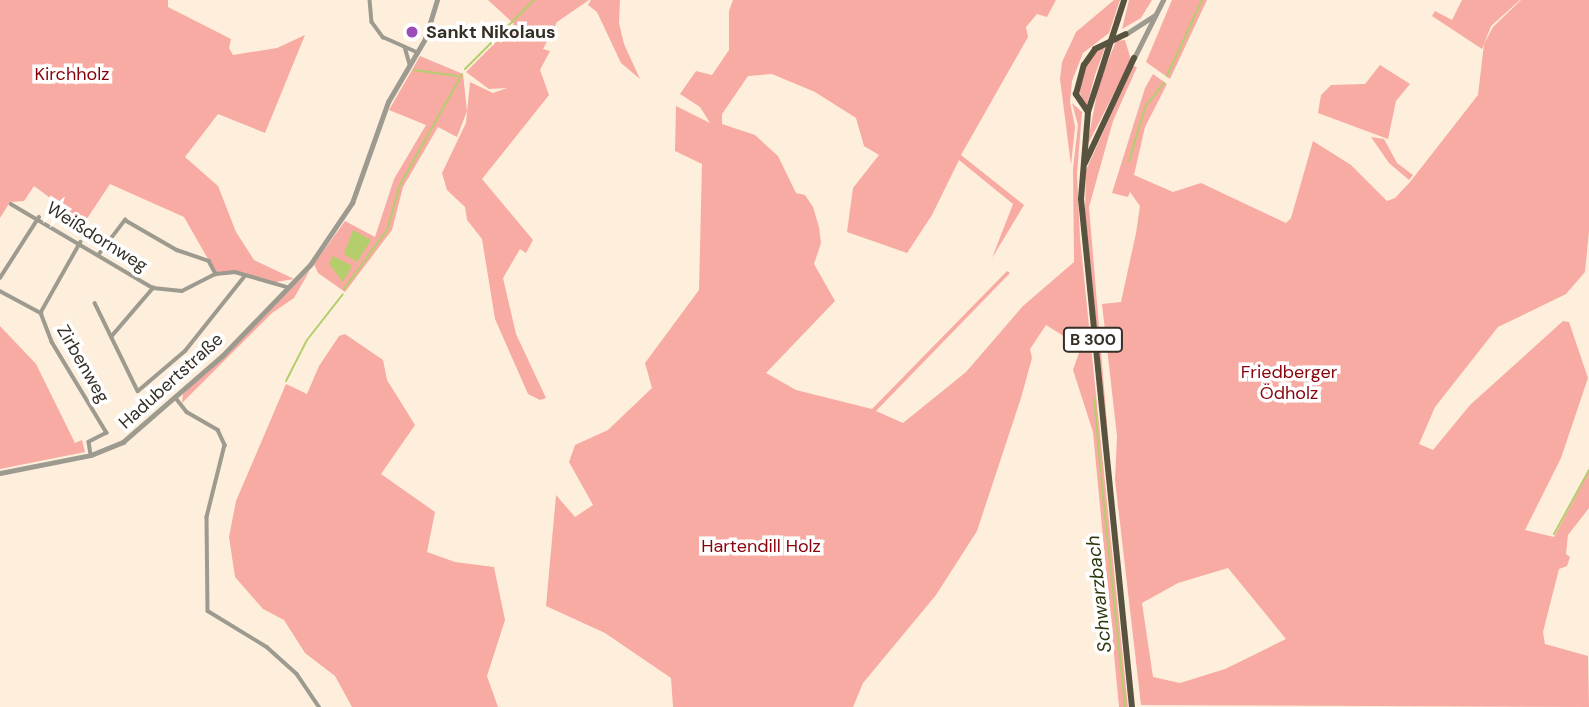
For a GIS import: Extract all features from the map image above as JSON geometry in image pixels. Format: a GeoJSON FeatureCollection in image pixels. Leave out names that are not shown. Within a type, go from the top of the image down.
{"type":"FeatureCollection","features":[{"type":"Feature","properties":{"kind":"main road","name":"B 300"},"geometry":{"type":"LineString","coordinates":[[1124,0],[1088,112],[1081,174],[1095,370],[1132,707]]}},
{"type":"Feature","properties":{"kind":"main road"},"geometry":{"type":"LineString","coordinates":[[1088,112],[1076,94],[1084,65],[1095,49],[1126,34]]}},
{"type":"Feature","properties":{"kind":"main road"},"geometry":{"type":"LineString","coordinates":[[1081,174],[1134,58]]}},
{"type":"Feature","properties":{"kind":"street"},"geometry":{"type":"LineString","coordinates":[[370,0],[372,22],[383,37],[418,53]]}},
{"type":"Feature","properties":{"kind":"street","name":"Hadubertstraße"},"geometry":{"type":"LineString","coordinates":[[0,473],[91,455],[123,442],[176,398],[289,288],[325,248],[352,203],[388,102],[418,53],[437,0]]}},
{"type":"Feature","properties":{"kind":"street"},"geometry":{"type":"LineString","coordinates":[[1134,58],[1163,0]]}},
{"type":"Feature","properties":{"kind":"street"},"geometry":{"type":"LineString","coordinates":[[1126,34],[1160,9]]}},
{"type":"Feature","properties":{"kind":"street"},"geometry":{"type":"LineString","coordinates":[[405,47],[410,65]]}},
{"type":"Feature","properties":{"kind":"street","name":"Weißdornweg"},"geometry":{"type":"LineString","coordinates":[[11,204],[39,217],[153,288],[182,290],[216,274]]}},
{"type":"Feature","properties":{"kind":"street"},"geometry":{"type":"LineString","coordinates":[[0,278],[39,217]]}},
{"type":"Feature","properties":{"kind":"street"},"geometry":{"type":"LineString","coordinates":[[99,254],[125,220],[177,250],[209,261],[216,274],[235,272],[244,277],[289,288]]}},
{"type":"Feature","properties":{"kind":"street","name":"Zirbenweg"},"geometry":{"type":"LineString","coordinates":[[80,242],[41,313],[52,341],[107,433],[89,442],[91,455]]}},
{"type":"Feature","properties":{"kind":"street"},"geometry":{"type":"LineString","coordinates":[[95,303],[138,391],[185,351],[244,277]]}},
{"type":"Feature","properties":{"kind":"street"},"geometry":{"type":"LineString","coordinates":[[111,337],[153,288]]}},
{"type":"Feature","properties":{"kind":"street"},"geometry":{"type":"LineString","coordinates":[[0,291],[41,313]]}},
{"type":"Feature","properties":{"kind":"street"},"geometry":{"type":"LineString","coordinates":[[176,398],[187,412],[218,430],[226,445],[207,517],[208,611],[249,632],[297,674],[319,707]]}},
{"type":"Feature","properties":{"kind":"green space","name":"Kirchholz"},"geometry":{"type":"Polygon","coordinates":[[[0,0],[168,0],[168,7],[231,39],[229,48],[233,55],[277,48],[305,35],[265,133],[218,114],[185,157],[218,186],[236,232],[254,260],[294,279],[270,283],[235,271],[216,273],[184,217],[110,184],[84,223],[34,186],[24,201],[10,202],[0,218],[0,0]]]}},
{"type":"Feature","properties":{"kind":"green space"},"geometry":{"type":"Polygon","coordinates":[[[488,0],[589,0],[557,22],[543,49],[550,51],[540,70],[549,95],[482,179],[533,240],[526,253],[520,249],[503,278],[516,334],[546,398],[540,400],[528,394],[495,319],[482,239],[467,220],[465,207],[447,190],[442,173],[466,123],[470,82],[493,93],[507,88],[489,89],[466,72],[514,24],[488,0]]]}},
{"type":"Feature","properties":{"kind":"green space"},"geometry":{"type":"Polygon","coordinates":[[[591,0],[620,0],[619,23],[624,44],[640,79],[621,63],[597,12],[588,5],[591,0]]]}},
{"type":"Feature","properties":{"kind":"green space","name":"Hartendill Holz"},"geometry":{"type":"Polygon","coordinates":[[[733,0],[1056,0],[1047,17],[1037,14],[1026,27],[1028,37],[961,155],[1024,205],[992,258],[1013,204],[959,160],[932,215],[907,253],[847,232],[853,188],[879,155],[864,146],[856,118],[815,92],[772,74],[748,76],[722,114],[722,124],[755,135],[778,156],[796,193],[805,195],[813,207],[819,227],[821,243],[814,264],[835,301],[766,373],[796,390],[872,409],[1007,271],[1010,273],[876,411],[903,423],[966,372],[1023,306],[1074,262],[1073,169],[1078,125],[1072,103],[1082,112],[1077,174],[1080,238],[1128,707],[1119,707],[1093,432],[1073,370],[1081,347],[1046,325],[1030,349],[1032,358],[1021,398],[977,531],[936,595],[863,683],[853,707],[673,707],[671,678],[605,633],[546,606],[556,495],[575,517],[593,505],[569,462],[575,445],[608,430],[652,388],[645,363],[699,290],[702,164],[675,151],[676,106],[710,123],[700,107],[680,94],[696,71],[712,75],[729,50],[729,11],[733,0]]]}},
{"type":"Feature","properties":{"kind":"green space"},"geometry":{"type":"Polygon","coordinates":[[[1114,0],[1120,0],[1109,33],[1083,53],[1072,81],[1070,102],[1075,127],[1071,165],[1060,79],[1062,62],[1076,32],[1114,0]]]}},
{"type":"Feature","properties":{"kind":"green space"},"geometry":{"type":"Polygon","coordinates":[[[1129,0],[1152,0],[1141,18],[1122,29],[1129,0]]]}},
{"type":"Feature","properties":{"kind":"green space"},"geometry":{"type":"Polygon","coordinates":[[[1172,0],[1207,0],[1170,79],[1146,62],[1172,0]]]}},
{"type":"Feature","properties":{"kind":"green space"},"geometry":{"type":"Polygon","coordinates":[[[1462,0],[1520,0],[1491,26],[1482,49],[1432,16],[1435,11],[1452,20],[1462,0]]]}},
{"type":"Feature","properties":{"kind":"green space","name":"Friedberger Ödholz"},"geometry":{"type":"Polygon","coordinates":[[[1521,0],[1589,0],[1589,231],[1585,272],[1566,294],[1498,327],[1435,407],[1419,444],[1433,450],[1470,405],[1563,321],[1569,322],[1588,378],[1561,458],[1525,530],[1554,537],[1589,471],[1589,508],[1568,535],[1566,554],[1570,557],[1567,566],[1559,569],[1543,632],[1545,644],[1588,656],[1589,707],[1141,705],[1115,480],[1117,436],[1102,304],[1121,302],[1136,233],[1140,206],[1130,192],[1128,197],[1112,193],[1145,88],[1153,74],[1167,84],[1145,127],[1134,175],[1173,192],[1201,183],[1286,223],[1291,218],[1313,141],[1351,165],[1387,201],[1395,198],[1478,95],[1484,44],[1493,27],[1521,0]],[[1228,568],[1178,583],[1142,603],[1153,677],[1180,683],[1225,669],[1286,639],[1228,568]]]}},
{"type":"Feature","properties":{"kind":"green space"},"geometry":{"type":"Polygon","coordinates":[[[1125,40],[1131,60],[1087,146],[1099,83],[1116,41],[1125,40]]]}},
{"type":"Feature","properties":{"kind":"green space"},"geometry":{"type":"Polygon","coordinates":[[[1106,45],[1086,109],[1078,87],[1091,56],[1106,45]]]}},
{"type":"Feature","properties":{"kind":"green space"},"geometry":{"type":"Polygon","coordinates":[[[420,56],[463,74],[467,111],[457,137],[438,127],[403,187],[392,230],[345,292],[318,273],[314,264],[345,221],[375,237],[394,179],[426,125],[389,110],[420,56]]]}},
{"type":"Feature","properties":{"kind":"green space"},"geometry":{"type":"Polygon","coordinates":[[[1380,65],[1410,84],[1396,101],[1388,139],[1318,113],[1321,95],[1331,85],[1365,84],[1380,65]]]}},
{"type":"Feature","properties":{"kind":"green space"},"geometry":{"type":"Polygon","coordinates":[[[1133,66],[1137,67],[1113,121],[1089,207],[1110,459],[1085,212],[1086,170],[1133,66]]]}},
{"type":"Feature","properties":{"kind":"green space"},"geometry":{"type":"Polygon","coordinates":[[[1371,137],[1384,139],[1397,163],[1413,175],[1409,180],[1389,163],[1371,137]]]}},
{"type":"Feature","properties":{"kind":"green space"},"geometry":{"type":"Polygon","coordinates":[[[310,270],[294,298],[272,313],[182,403],[183,394],[310,270]]]}},
{"type":"Feature","properties":{"kind":"green space"},"geometry":{"type":"Polygon","coordinates":[[[0,326],[36,364],[75,443],[82,440],[85,452],[0,469],[0,326]]]}},
{"type":"Feature","properties":{"kind":"green space"},"geometry":{"type":"Polygon","coordinates":[[[345,334],[383,360],[387,380],[415,425],[381,474],[435,512],[427,552],[455,562],[494,567],[505,620],[487,676],[498,707],[352,707],[335,676],[305,653],[284,620],[263,609],[235,577],[229,537],[236,501],[286,384],[307,394],[319,366],[339,336],[345,334]]]}},
{"type":"Feature","properties":{"kind":"shaded area"},"geometry":{"type":"Polygon","coordinates":[[[353,230],[371,240],[357,262],[344,254],[353,230]]]}},
{"type":"Feature","properties":{"kind":"shaded area"},"geometry":{"type":"Polygon","coordinates":[[[333,256],[352,266],[343,282],[329,264],[333,256]]]}},
{"type":"Feature","properties":{"kind":"waterway"},"geometry":{"type":"LineString","coordinates":[[465,69],[534,0]]}},
{"type":"Feature","properties":{"kind":"waterway","name":"Schwarzbach"},"geometry":{"type":"LineString","coordinates":[[1167,76],[1202,0]]}},
{"type":"Feature","properties":{"kind":"waterway"},"geometry":{"type":"LineString","coordinates":[[414,70],[458,76]]}},
{"type":"Feature","properties":{"kind":"waterway"},"geometry":{"type":"LineString","coordinates":[[344,289],[387,230],[400,185],[462,74]]}},
{"type":"Feature","properties":{"kind":"waterway","name":"Schwarzbach"},"geometry":{"type":"LineString","coordinates":[[1129,161],[1145,107],[1164,83]]}},
{"type":"Feature","properties":{"kind":"waterway"},"geometry":{"type":"LineString","coordinates":[[286,381],[307,340],[343,294]]}},
{"type":"Feature","properties":{"kind":"waterway","name":"Schwarzbach"},"geometry":{"type":"LineString","coordinates":[[1094,398],[1101,473]]}},
{"type":"Feature","properties":{"kind":"waterway"},"geometry":{"type":"LineString","coordinates":[[1554,534],[1589,470]]}},
{"type":"Feature","properties":{"kind":"waterway","name":"Schwarzbach"},"geometry":{"type":"LineString","coordinates":[[1101,477],[1125,707]]}},
{"type":"Feature","properties":{"kind":"place","name":"Sankt Nikolaus"},"geometry":{"type":"Point","coordinates":[412,32]}}]}
